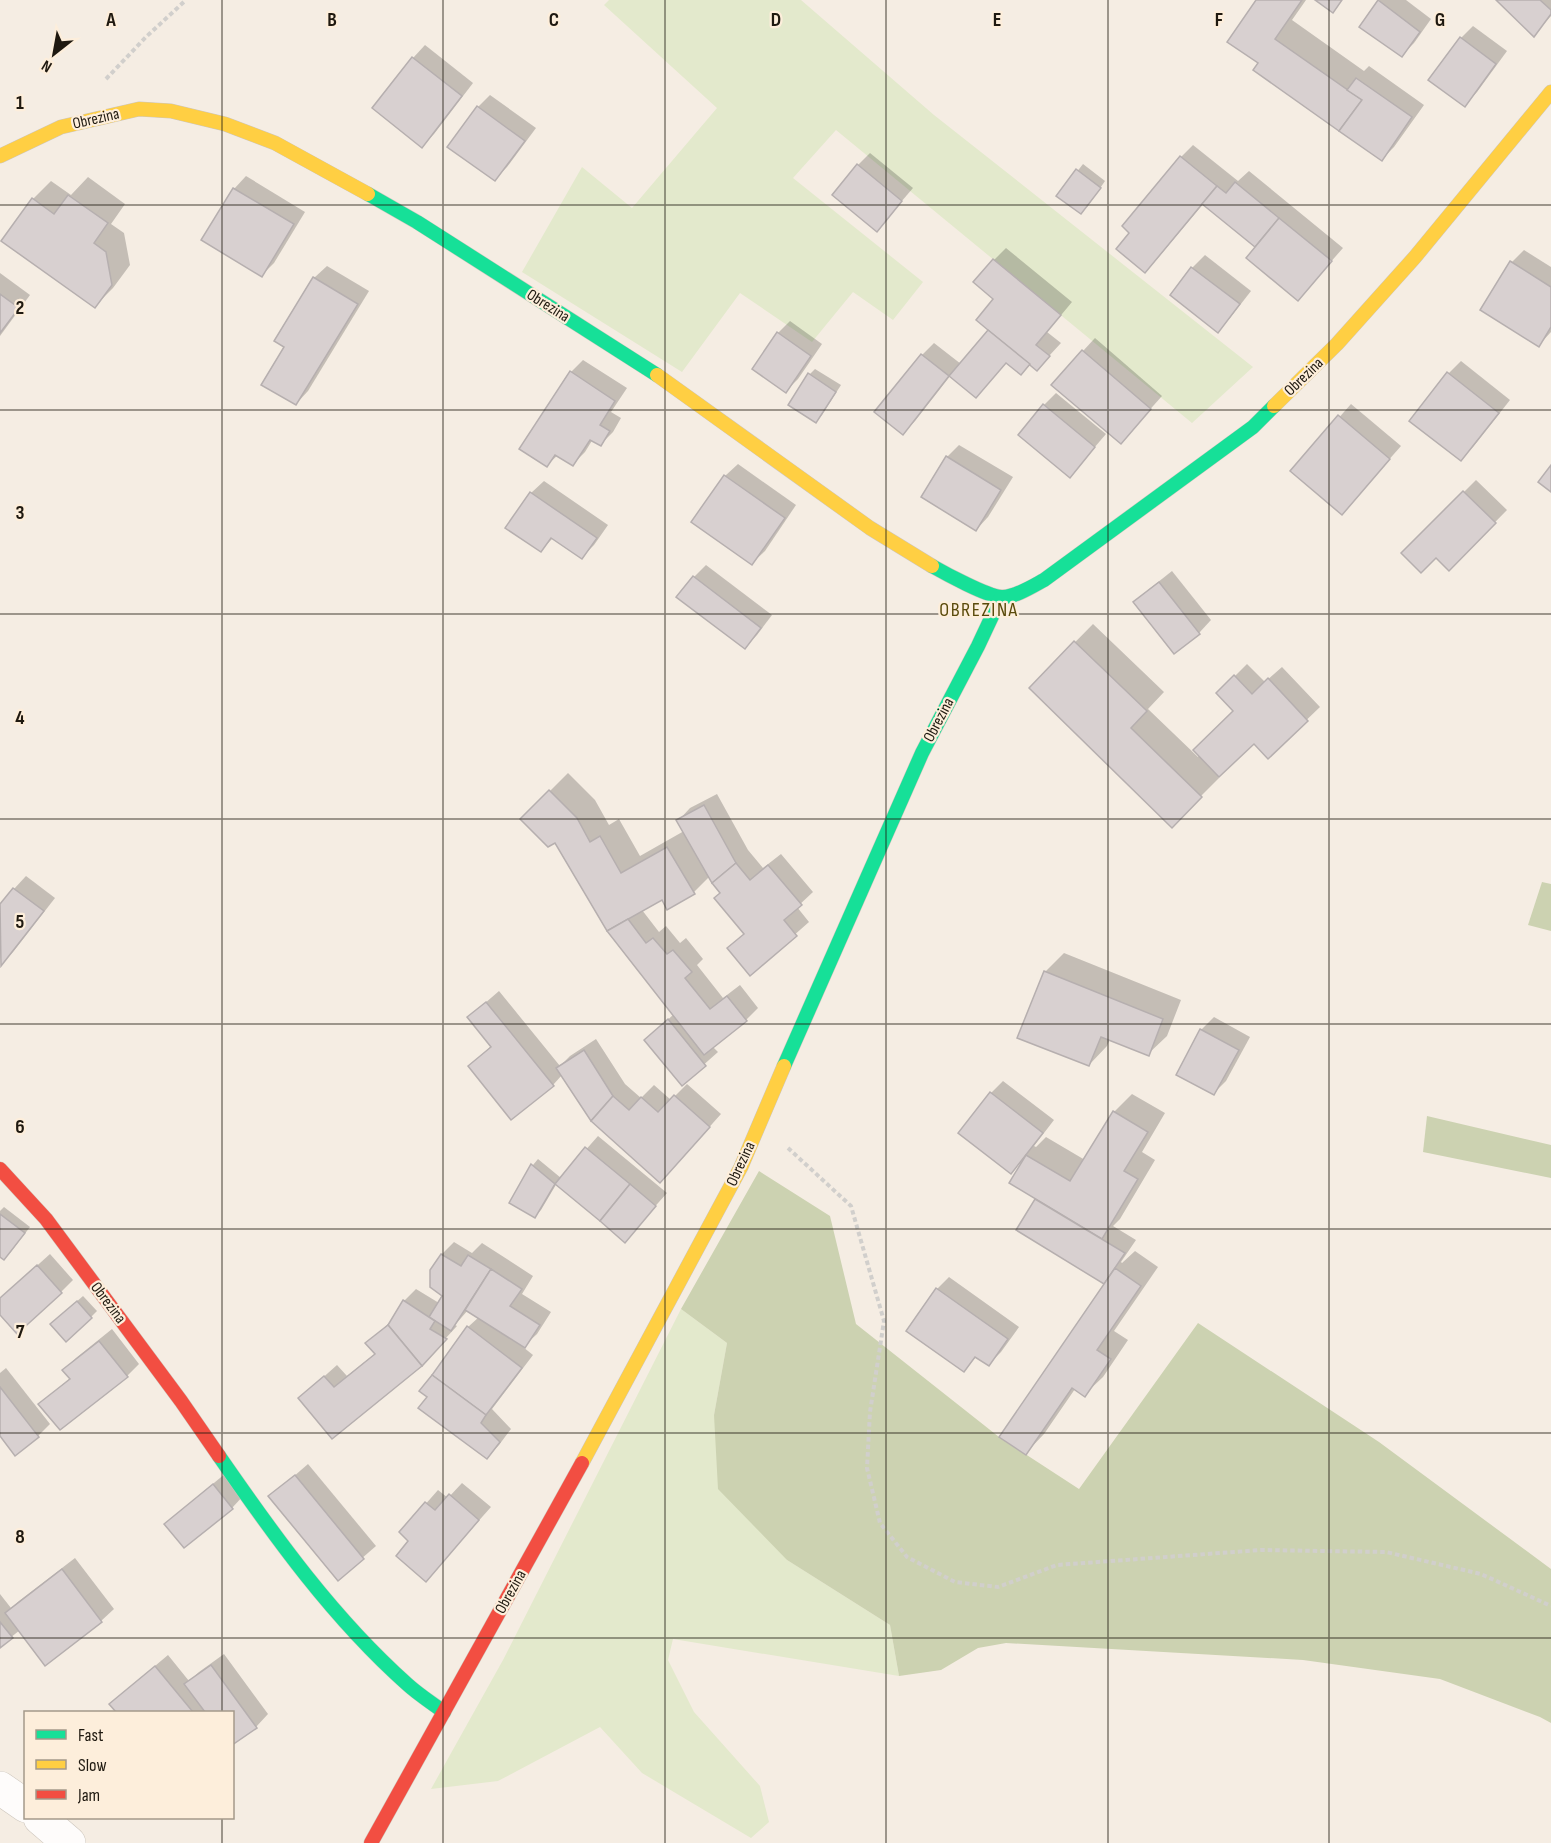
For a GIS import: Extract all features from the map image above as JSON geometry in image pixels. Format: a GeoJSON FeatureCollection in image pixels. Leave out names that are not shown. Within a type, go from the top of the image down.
{"type":"FeatureCollection","features":[{"type":"Feature","properties":{"kind":"street","name":"Obrezina"},"geometry":{"type":"LineString","coordinates":[[0,156],[61,127],[139,109],[171,111],[225,124],[275,143],[417,222],[662,378],[870,528],[935,568],[973,587],[1001,597],[1024,591],[1044,580],[1252,427],[1337,344],[1415,257],[1551,92]]}},
{"type":"Feature","properties":{"kind":"street","name":"Obrezina"},"geometry":{"type":"LineString","coordinates":[[371,1843],[613,1407],[741,1167],[922,753],[1001,597]]}},
{"type":"Feature","properties":{"kind":"street","name":"Obrezina"},"geometry":{"type":"LineString","coordinates":[[0,1169],[53,1228],[181,1401],[275,1537],[356,1635],[409,1686],[444,1712]]}},
{"type":"Feature","properties":{"kind":"street"},"geometry":{"type":"LineString","coordinates":[[0,1788],[24,1805]]}},
{"type":"Feature","properties":{"kind":"street"},"geometry":{"type":"LineString","coordinates":[[41,1819],[69,1843]]}},
{"type":"Feature","properties":{"kind":"path","name":"Obrezina"},"geometry":{"type":"LineString","coordinates":[[100,86],[146,37],[186,0]]}},
{"type":"Feature","properties":{"kind":"path"},"geometry":{"type":"LineString","coordinates":[[761,1120],[795,1155],[851,1206],[884,1321],[870,1412],[867,1468],[880,1523],[907,1557],[955,1582],[998,1587],[1058,1566],[1261,1550],[1386,1552],[1481,1574],[1551,1606]]}},
{"type":"Feature","properties":{"kind":"green space"},"geometry":{"type":"Polygon","coordinates":[[[609,0],[801,0],[934,115],[1253,367],[1192,423],[836,130],[793,178],[923,282],[893,320],[853,292],[812,342],[740,293],[682,372],[522,272],[582,167],[632,208],[717,108],[604,5],[609,0]]]}},
{"type":"Feature","properties":{"kind":"green space"},"geometry":{"type":"Polygon","coordinates":[[[1542,882],[1551,884],[1551,931],[1528,925],[1542,882]]]}},
{"type":"Feature","properties":{"kind":"green space"},"geometry":{"type":"Polygon","coordinates":[[[1427,1116],[1551,1145],[1551,1178],[1423,1152],[1427,1116]]]}},
{"type":"Feature","properties":{"kind":"green space"},"geometry":{"type":"Polygon","coordinates":[[[759,1171],[830,1216],[856,1324],[999,1437],[1079,1489],[1198,1323],[1379,1442],[1551,1569],[1551,1723],[1440,1679],[1303,1660],[1006,1643],[978,1648],[941,1670],[899,1676],[890,1625],[787,1560],[718,1489],[714,1415],[727,1343],[681,1309],[759,1171]]]}},
{"type":"Feature","properties":{"kind":"green space"},"geometry":{"type":"Polygon","coordinates":[[[681,1309],[727,1343],[714,1415],[787,1560],[890,1625],[899,1676],[673,1639],[668,1660],[694,1712],[760,1786],[769,1822],[751,1838],[642,1773],[600,1727],[498,1781],[431,1789],[503,1660],[681,1309]]]}},
{"type":"Feature","properties":{"kind":"building"},"geometry":{"type":"Polygon","coordinates":[[[1256,0],[1302,0],[1275,39],[1362,100],[1339,131],[1253,70],[1258,63],[1227,42],[1256,0]]]}},
{"type":"Feature","properties":{"kind":"building"},"geometry":{"type":"Polygon","coordinates":[[[1315,0],[1342,0],[1333,13],[1315,0]]]}},
{"type":"Feature","properties":{"kind":"building"},"geometry":{"type":"Polygon","coordinates":[[[1378,0],[1420,32],[1402,57],[1359,27],[1378,0]]]}},
{"type":"Feature","properties":{"kind":"building"},"geometry":{"type":"Polygon","coordinates":[[[1496,0],[1540,0],[1551,10],[1551,14],[1534,37],[1496,0]]]}},
{"type":"Feature","properties":{"kind":"building"},"geometry":{"type":"Polygon","coordinates":[[[1460,37],[1496,64],[1465,107],[1428,80],[1460,37]]]}},
{"type":"Feature","properties":{"kind":"building"},"geometry":{"type":"Polygon","coordinates":[[[412,57],[462,96],[422,148],[372,108],[412,57]]]}},
{"type":"Feature","properties":{"kind":"building"},"geometry":{"type":"Polygon","coordinates":[[[1356,78],[1412,117],[1382,161],[1339,131],[1362,100],[1347,90],[1356,78]]]}},
{"type":"Feature","properties":{"kind":"building"},"geometry":{"type":"Polygon","coordinates":[[[477,106],[525,141],[495,181],[447,147],[477,106]]]}},
{"type":"Feature","properties":{"kind":"building"},"geometry":{"type":"Polygon","coordinates":[[[1180,156],[1217,186],[1145,273],[1116,249],[1129,233],[1122,226],[1180,156]]]}},
{"type":"Feature","properties":{"kind":"building"},"geometry":{"type":"Polygon","coordinates":[[[857,164],[902,201],[877,232],[832,195],[857,164]]]}},
{"type":"Feature","properties":{"kind":"building"},"geometry":{"type":"Polygon","coordinates":[[[1076,169],[1101,188],[1081,214],[1056,196],[1076,169]]]}},
{"type":"Feature","properties":{"kind":"building"},"geometry":{"type":"Polygon","coordinates":[[[1235,182],[1279,218],[1255,247],[1202,204],[1217,186],[1226,193],[1235,182]]]}},
{"type":"Feature","properties":{"kind":"building"},"geometry":{"type":"Polygon","coordinates":[[[233,188],[294,224],[262,277],[201,240],[233,188]]]}},
{"type":"Feature","properties":{"kind":"building"},"geometry":{"type":"Polygon","coordinates":[[[68,195],[108,223],[94,243],[106,252],[112,285],[95,308],[1,241],[32,198],[54,214],[68,195]]]}},
{"type":"Feature","properties":{"kind":"building"},"geometry":{"type":"Polygon","coordinates":[[[1279,218],[1332,261],[1298,301],[1246,258],[1279,218]]]}},
{"type":"Feature","properties":{"kind":"building"},"geometry":{"type":"Polygon","coordinates":[[[993,259],[1061,315],[1036,345],[1050,356],[1037,371],[976,320],[993,299],[973,282],[993,259]]]}},
{"type":"Feature","properties":{"kind":"building"},"geometry":{"type":"Polygon","coordinates":[[[1510,261],[1551,287],[1551,327],[1539,347],[1480,310],[1510,261]]]}},
{"type":"Feature","properties":{"kind":"building"},"geometry":{"type":"Polygon","coordinates":[[[1191,267],[1240,304],[1218,333],[1170,295],[1191,267]]]}},
{"type":"Feature","properties":{"kind":"building"},"geometry":{"type":"Polygon","coordinates":[[[313,277],[358,304],[296,405],[261,385],[284,347],[274,341],[313,277]]]}},
{"type":"Feature","properties":{"kind":"building"},"geometry":{"type":"Polygon","coordinates":[[[0,294],[19,308],[0,333],[0,294]]]}},
{"type":"Feature","properties":{"kind":"building"},"geometry":{"type":"Polygon","coordinates":[[[988,330],[1030,364],[1021,375],[1006,363],[976,398],[949,376],[988,330]]]}},
{"type":"Feature","properties":{"kind":"building"},"geometry":{"type":"Polygon","coordinates":[[[777,332],[811,356],[786,393],[752,369],[777,332]]]}},
{"type":"Feature","properties":{"kind":"building"},"geometry":{"type":"Polygon","coordinates":[[[1082,350],[1151,409],[1121,444],[1051,385],[1082,350]]]}},
{"type":"Feature","properties":{"kind":"building"},"geometry":{"type":"Polygon","coordinates":[[[921,354],[949,376],[903,435],[874,412],[921,354]]]}},
{"type":"Feature","properties":{"kind":"building"},"geometry":{"type":"Polygon","coordinates":[[[570,371],[615,401],[600,425],[610,431],[601,446],[590,440],[573,466],[555,455],[547,467],[519,449],[570,371]]]}},
{"type":"Feature","properties":{"kind":"building"},"geometry":{"type":"Polygon","coordinates":[[[1447,372],[1499,413],[1461,461],[1409,421],[1447,372]]]}},
{"type":"Feature","properties":{"kind":"building"},"geometry":{"type":"Polygon","coordinates":[[[808,373],[836,392],[816,423],[788,405],[808,373]]]}},
{"type":"Feature","properties":{"kind":"building"},"geometry":{"type":"Polygon","coordinates":[[[1043,404],[1095,447],[1070,478],[1018,435],[1043,404]]]}},
{"type":"Feature","properties":{"kind":"building"},"geometry":{"type":"Polygon","coordinates":[[[1338,415],[1390,459],[1342,515],[1290,471],[1338,415]]]}},
{"type":"Feature","properties":{"kind":"building"},"geometry":{"type":"Polygon","coordinates":[[[946,456],[1001,490],[976,531],[921,497],[946,456]]]}},
{"type":"Feature","properties":{"kind":"building"},"geometry":{"type":"Polygon","coordinates":[[[1551,465],[1551,492],[1538,482],[1551,465]]]}},
{"type":"Feature","properties":{"kind":"building"},"geometry":{"type":"Polygon","coordinates":[[[724,475],[785,518],[752,565],[691,522],[724,475]]]}},
{"type":"Feature","properties":{"kind":"building"},"geometry":{"type":"Polygon","coordinates":[[[1463,491],[1496,523],[1449,571],[1436,558],[1421,573],[1401,553],[1463,491]]]}},
{"type":"Feature","properties":{"kind":"building"},"geometry":{"type":"Polygon","coordinates":[[[530,492],[597,538],[582,559],[551,538],[541,552],[505,528],[530,492]]]}},
{"type":"Feature","properties":{"kind":"building"},"geometry":{"type":"Polygon","coordinates":[[[693,576],[761,628],[745,649],[676,597],[693,576]]]}},
{"type":"Feature","properties":{"kind":"building"},"geometry":{"type":"Polygon","coordinates":[[[1159,582],[1200,634],[1174,654],[1133,602],[1159,582]]]}},
{"type":"Feature","properties":{"kind":"building"},"geometry":{"type":"Polygon","coordinates":[[[1074,641],[1147,711],[1131,728],[1202,797],[1172,828],[1029,688],[1074,641]]]}},
{"type":"Feature","properties":{"kind":"building"},"geometry":{"type":"Polygon","coordinates":[[[1234,675],[1252,694],[1268,678],[1308,721],[1268,759],[1254,744],[1219,777],[1193,750],[1233,711],[1216,693],[1234,675]]]}},
{"type":"Feature","properties":{"kind":"building"},"geometry":{"type":"Polygon","coordinates":[[[549,790],[577,818],[590,842],[600,836],[621,873],[667,847],[695,894],[667,910],[662,900],[607,931],[555,843],[548,847],[520,819],[549,790]]]}},
{"type":"Feature","properties":{"kind":"building"},"geometry":{"type":"Polygon","coordinates":[[[704,805],[736,863],[712,883],[676,820],[704,805]]]}},
{"type":"Feature","properties":{"kind":"building"},"geometry":{"type":"Polygon","coordinates":[[[736,863],[750,880],[768,865],[802,905],[784,920],[797,936],[750,976],[727,948],[744,934],[714,898],[720,893],[712,883],[736,863]]]}},
{"type":"Feature","properties":{"kind":"building"},"geometry":{"type":"Polygon","coordinates":[[[13,888],[44,911],[1,966],[0,904],[13,888]]]}},
{"type":"Feature","properties":{"kind":"building"},"geometry":{"type":"Polygon","coordinates":[[[628,919],[646,943],[653,938],[667,954],[673,950],[692,972],[685,978],[710,1009],[727,996],[747,1021],[704,1055],[607,931],[628,919]]]}},
{"type":"Feature","properties":{"kind":"building"},"geometry":{"type":"Polygon","coordinates":[[[1044,971],[1163,1019],[1149,1056],[1101,1037],[1089,1066],[1017,1038],[1044,971]]]}},
{"type":"Feature","properties":{"kind":"building"},"geometry":{"type":"Polygon","coordinates":[[[486,1002],[554,1086],[511,1120],[468,1066],[491,1047],[467,1017],[486,1002]]]}},
{"type":"Feature","properties":{"kind":"building"},"geometry":{"type":"Polygon","coordinates":[[[668,1019],[706,1066],[682,1086],[644,1040],[668,1019]]]}},
{"type":"Feature","properties":{"kind":"building"},"geometry":{"type":"Polygon","coordinates":[[[1200,1029],[1239,1050],[1214,1095],[1176,1075],[1200,1029]]]}},
{"type":"Feature","properties":{"kind":"building"},"geometry":{"type":"Polygon","coordinates":[[[584,1050],[613,1096],[591,1121],[556,1068],[584,1050]]]}},
{"type":"Feature","properties":{"kind":"building"},"geometry":{"type":"Polygon","coordinates":[[[990,1092],[1043,1133],[1011,1174],[958,1133],[990,1092]]]}},
{"type":"Feature","properties":{"kind":"building"},"geometry":{"type":"Polygon","coordinates":[[[674,1095],[710,1127],[660,1183],[591,1121],[613,1096],[629,1110],[641,1097],[658,1112],[674,1095]]]}},
{"type":"Feature","properties":{"kind":"building"},"geometry":{"type":"Polygon","coordinates":[[[1113,1111],[1148,1132],[1124,1171],[1138,1179],[1102,1239],[1009,1183],[1026,1155],[1070,1181],[1113,1111]]]}},
{"type":"Feature","properties":{"kind":"building"},"geometry":{"type":"Polygon","coordinates":[[[585,1147],[630,1184],[600,1221],[555,1184],[585,1147]]]}},
{"type":"Feature","properties":{"kind":"building"},"geometry":{"type":"Polygon","coordinates":[[[531,1164],[555,1184],[535,1218],[509,1203],[531,1164]]]}},
{"type":"Feature","properties":{"kind":"building"},"geometry":{"type":"Polygon","coordinates":[[[630,1184],[656,1206],[625,1243],[600,1221],[630,1184]]]}},
{"type":"Feature","properties":{"kind":"building"},"geometry":{"type":"Polygon","coordinates":[[[1035,1199],[1125,1253],[1104,1284],[1016,1230],[1035,1199]]]}},
{"type":"Feature","properties":{"kind":"building"},"geometry":{"type":"Polygon","coordinates":[[[0,1214],[25,1233],[4,1260],[0,1257],[0,1214]]]}},
{"type":"Feature","properties":{"kind":"building"},"geometry":{"type":"Polygon","coordinates":[[[441,1254],[461,1266],[468,1255],[491,1269],[451,1331],[429,1317],[442,1296],[430,1287],[430,1270],[441,1254]]]}},
{"type":"Feature","properties":{"kind":"building"},"geometry":{"type":"Polygon","coordinates":[[[37,1265],[62,1293],[17,1334],[0,1315],[0,1298],[37,1265]]]}},
{"type":"Feature","properties":{"kind":"building"},"geometry":{"type":"Polygon","coordinates":[[[1115,1268],[1141,1286],[1097,1350],[1111,1359],[1085,1397],[1072,1388],[1026,1455],[999,1437],[1115,1268]]]}},
{"type":"Feature","properties":{"kind":"building"},"geometry":{"type":"Polygon","coordinates":[[[491,1269],[522,1289],[510,1306],[540,1325],[525,1348],[465,1310],[491,1269]]]}},
{"type":"Feature","properties":{"kind":"building"},"geometry":{"type":"Polygon","coordinates":[[[936,1288],[1008,1339],[989,1366],[975,1357],[964,1372],[906,1331],[936,1288]]]}},
{"type":"Feature","properties":{"kind":"building"},"geometry":{"type":"Polygon","coordinates":[[[403,1300],[435,1321],[430,1329],[447,1339],[422,1366],[388,1325],[403,1300]]]}},
{"type":"Feature","properties":{"kind":"building"},"geometry":{"type":"Polygon","coordinates":[[[77,1301],[92,1318],[66,1342],[50,1324],[77,1301]]]}},
{"type":"Feature","properties":{"kind":"building"},"geometry":{"type":"Polygon","coordinates":[[[388,1325],[422,1366],[332,1439],[298,1398],[324,1376],[334,1387],[375,1354],[365,1343],[388,1325]]]}},
{"type":"Feature","properties":{"kind":"building"},"geometry":{"type":"Polygon","coordinates":[[[467,1326],[522,1368],[486,1415],[432,1375],[467,1326]]]}},
{"type":"Feature","properties":{"kind":"building"},"geometry":{"type":"Polygon","coordinates":[[[99,1341],[128,1377],[60,1430],[38,1404],[70,1379],[62,1370],[99,1341]]]}},
{"type":"Feature","properties":{"kind":"building"},"geometry":{"type":"Polygon","coordinates":[[[432,1375],[486,1415],[481,1423],[500,1442],[487,1459],[418,1408],[427,1397],[419,1391],[432,1375]]]}},
{"type":"Feature","properties":{"kind":"building"},"geometry":{"type":"Polygon","coordinates":[[[0,1387],[39,1437],[15,1456],[0,1436],[0,1387]]]}},
{"type":"Feature","properties":{"kind":"building"},"geometry":{"type":"Polygon","coordinates":[[[295,1475],[364,1559],[338,1581],[268,1496],[295,1475]]]}},
{"type":"Feature","properties":{"kind":"building"},"geometry":{"type":"Polygon","coordinates":[[[213,1484],[233,1509],[184,1548],[164,1524],[213,1484]]]}},
{"type":"Feature","properties":{"kind":"building"},"geometry":{"type":"Polygon","coordinates":[[[449,1494],[479,1520],[426,1582],[396,1556],[408,1541],[399,1532],[425,1502],[435,1510],[449,1494]]]}},
{"type":"Feature","properties":{"kind":"building"},"geometry":{"type":"Polygon","coordinates":[[[62,1569],[102,1622],[45,1666],[5,1613],[62,1569]]]}},
{"type":"Feature","properties":{"kind":"building"},"geometry":{"type":"Polygon","coordinates":[[[0,1622],[13,1638],[0,1648],[0,1622]]]}},
{"type":"Feature","properties":{"kind":"building"},"geometry":{"type":"Polygon","coordinates":[[[211,1665],[257,1728],[234,1744],[234,1711],[204,1711],[184,1684],[211,1665]]]}},
{"type":"Feature","properties":{"kind":"building"},"geometry":{"type":"Polygon","coordinates":[[[155,1666],[192,1711],[115,1711],[109,1704],[155,1666]]]}},
{"type":"Feature","properties":{"kind":"traffic: fast"},"geometry":{"type":"LineString","coordinates":[[368,194],[417,222],[657,375]]}},
{"type":"Feature","properties":{"kind":"traffic: fast"},"geometry":{"type":"LineString","coordinates":[[932,566],[995,596],[1012,596],[1023,591],[1044,580],[1253,427],[1274,406]]}},
{"type":"Feature","properties":{"kind":"traffic: fast"},"geometry":{"type":"LineString","coordinates":[[784,1066],[922,753],[1001,597]]}},
{"type":"Feature","properties":{"kind":"traffic: fast"},"geometry":{"type":"LineString","coordinates":[[219,1456],[306,1576],[354,1632],[412,1688],[444,1712]]}},
{"type":"Feature","properties":{"kind":"traffic: slow"},"geometry":{"type":"LineString","coordinates":[[1274,406],[1337,344],[1415,257],[1551,92]]}},
{"type":"Feature","properties":{"kind":"traffic: slow"},"geometry":{"type":"LineString","coordinates":[[0,156],[61,127],[139,109],[171,111],[225,124],[275,143],[368,194]]}},
{"type":"Feature","properties":{"kind":"traffic: slow"},"geometry":{"type":"LineString","coordinates":[[657,375],[870,528],[932,566]]}},
{"type":"Feature","properties":{"kind":"traffic: slow"},"geometry":{"type":"LineString","coordinates":[[582,1463],[741,1167],[784,1066]]}},
{"type":"Feature","properties":{"kind":"traffic: jam"},"geometry":{"type":"LineString","coordinates":[[0,1169],[46,1219],[219,1456]]}},
{"type":"Feature","properties":{"kind":"traffic: jam"},"geometry":{"type":"LineString","coordinates":[[371,1843],[582,1463]]}},
{"type":"Feature","properties":{"kind":"district","name":"OBREZINA"},"geometry":{"type":"Point","coordinates":[979,610]}}]}
